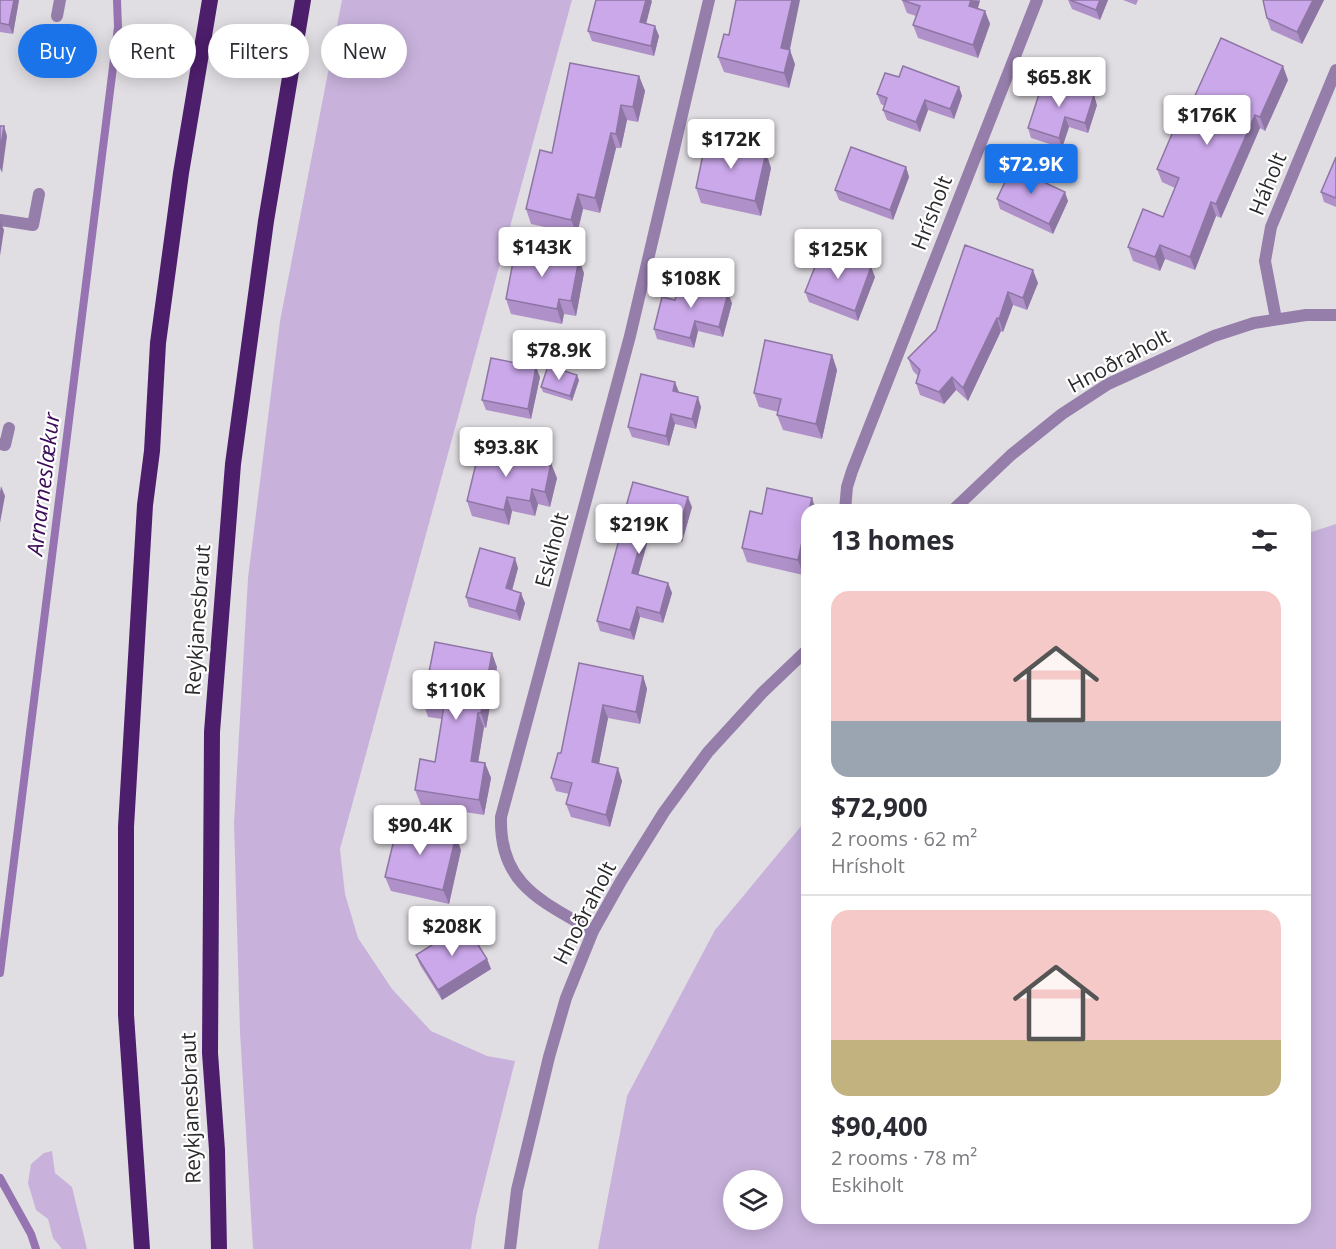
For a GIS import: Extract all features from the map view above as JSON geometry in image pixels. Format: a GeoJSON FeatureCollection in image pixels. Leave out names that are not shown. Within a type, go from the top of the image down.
{"type":"FeatureCollection","features":[{"type":"Feature","properties":{"kind":"highway"},"geometry":{"type":"LineString","coordinates":[[142,1249],[126,1015],[126,826],[158,344],[181,173],[210,0]]}},
{"type":"Feature","properties":{"kind":"highway","name":"Reykjanesbraut"},"geometry":{"type":"LineString","coordinates":[[219,1249],[217,1150],[210,1053],[212,732],[233,464],[266,221],[303,0]]}},
{"type":"Feature","properties":{"kind":"street"},"geometry":{"type":"LineString","coordinates":[[57,16],[60,0]]}},
{"type":"Feature","properties":{"kind":"street","name":"Eskiholt"},"geometry":{"type":"LineString","coordinates":[[593,931],[541,901],[517,878],[510,866],[501,832],[501,817],[630,336],[709,0]]}},
{"type":"Feature","properties":{"kind":"street","name":"Hrísholt"},"geometry":{"type":"LineString","coordinates":[[845,504],[846,487],[852,471],[1037,0]]}},
{"type":"Feature","properties":{"kind":"street","name":"Háholt"},"geometry":{"type":"LineString","coordinates":[[1276,319],[1265,261],[1271,227],[1336,70]]}},
{"type":"Feature","properties":{"kind":"street"},"geometry":{"type":"LineString","coordinates":[[0,220],[33,225],[39,194]]}},
{"type":"Feature","properties":{"kind":"street","name":"Hnoðraholt"},"geometry":{"type":"LineString","coordinates":[[959,504],[1011,455],[1062,414],[1108,384],[1214,336],[1254,323],[1276,319],[1336,315]]}},
{"type":"Feature","properties":{"kind":"street"},"geometry":{"type":"LineString","coordinates":[[0,444],[5,445],[9,428]]}},
{"type":"Feature","properties":{"kind":"street","name":"Hnoðraholt"},"geometry":{"type":"LineString","coordinates":[[510,1249],[517,1190],[549,1057],[566,998],[593,931],[664,812],[708,752],[762,693],[801,656]]}},
{"type":"Feature","properties":{"kind":"shaded area"},"geometry":{"type":"Polygon","coordinates":[[[342,0],[572,0],[340,849],[345,894],[358,938],[392,989],[431,1031],[487,1056],[515,1061],[476,1216],[471,1249],[253,1249],[240,1032],[234,823],[248,578],[280,321],[327,78],[407,78],[407,24],[337,24],[342,0]]]}},
{"type":"Feature","properties":{"kind":"shaded area"},"geometry":{"type":"Polygon","coordinates":[[[1336,524],[1336,1249],[598,1249],[627,1096],[715,930],[801,826],[801,1224],[1311,1224],[1311,532],[1336,524]]]}},
{"type":"Feature","properties":{"kind":"shaded area"},"geometry":{"type":"Polygon","coordinates":[[[52,1151],[55,1173],[72,1187],[87,1249],[62,1249],[53,1238],[48,1219],[36,1210],[28,1183],[31,1164],[44,1153],[52,1151]]]}},
{"type":"Feature","properties":{"kind":"building"},"geometry":{"type":"Polygon","coordinates":[[[0,0],[14,0],[9,25],[0,23],[0,0]]]}},
{"type":"Feature","properties":{"kind":"building"},"geometry":{"type":"Polygon","coordinates":[[[596,0],[646,0],[640,22],[655,26],[651,46],[588,31],[596,0]]]}},
{"type":"Feature","properties":{"kind":"building"},"geometry":{"type":"Polygon","coordinates":[[[736,0],[792,0],[781,48],[790,50],[784,73],[718,57],[724,34],[729,35],[736,0]]]}},
{"type":"Feature","properties":{"kind":"building"},"geometry":{"type":"Polygon","coordinates":[[[902,0],[971,0],[969,6],[985,11],[973,45],[913,25],[920,6],[902,0]]]}},
{"type":"Feature","properties":{"kind":"building"},"geometry":{"type":"Polygon","coordinates":[[[1070,0],[1100,0],[1096,10],[1070,0]]]}},
{"type":"Feature","properties":{"kind":"building"},"geometry":{"type":"Polygon","coordinates":[[[1263,0],[1313,0],[1297,32],[1267,18],[1263,0]]]}},
{"type":"Feature","properties":{"kind":"building"},"geometry":{"type":"Polygon","coordinates":[[[1221,38],[1283,66],[1260,117],[1255,115],[1216,204],[1211,202],[1190,257],[1160,245],[1155,257],[1128,247],[1143,209],[1163,217],[1179,178],[1157,169],[1178,120],[1183,122],[1221,38]]]}},
{"type":"Feature","properties":{"kind":"building"},"geometry":{"type":"Polygon","coordinates":[[[570,63],[639,76],[633,107],[621,105],[616,134],[611,133],[595,198],[578,194],[571,220],[526,209],[540,150],[552,153],[570,63]]]}},
{"type":"Feature","properties":{"kind":"building"},"geometry":{"type":"Polygon","coordinates":[[[903,66],[959,87],[950,109],[925,100],[916,122],[883,110],[887,98],[877,94],[885,73],[899,77],[903,66]]]}},
{"type":"Feature","properties":{"kind":"building"},"geometry":{"type":"Polygon","coordinates":[[[1044,79],[1094,95],[1085,123],[1065,117],[1059,138],[1028,128],[1044,79]]]}},
{"type":"Feature","properties":{"kind":"building"},"geometry":{"type":"Polygon","coordinates":[[[0,126],[4,126],[0,151],[0,126]]]}},
{"type":"Feature","properties":{"kind":"building"},"geometry":{"type":"Polygon","coordinates":[[[706,140],[766,153],[755,201],[696,188],[706,140]]]}},
{"type":"Feature","properties":{"kind":"building"},"geometry":{"type":"Polygon","coordinates":[[[851,147],[906,167],[890,210],[835,190],[851,147]]]}},
{"type":"Feature","properties":{"kind":"building"},"geometry":{"type":"Polygon","coordinates":[[[1336,157],[1336,198],[1321,192],[1336,157]]]}},
{"type":"Feature","properties":{"kind":"building"},"geometry":{"type":"Polygon","coordinates":[[[1012,167],[1065,192],[1049,224],[997,199],[1012,167]]]}},
{"type":"Feature","properties":{"kind":"building"},"geometry":{"type":"Polygon","coordinates":[[[965,245],[1033,270],[1023,298],[1008,292],[999,319],[997,318],[963,388],[952,377],[939,392],[916,383],[920,370],[908,358],[936,330],[965,245]]]}},
{"type":"Feature","properties":{"kind":"building"},"geometry":{"type":"Polygon","coordinates":[[[516,246],[579,259],[571,301],[559,299],[557,309],[506,299],[516,246]]]}},
{"type":"Feature","properties":{"kind":"building"},"geometry":{"type":"Polygon","coordinates":[[[822,249],[871,267],[855,311],[805,292],[822,249]]]}},
{"type":"Feature","properties":{"kind":"building"},"geometry":{"type":"Polygon","coordinates":[[[680,281],[728,293],[719,327],[695,321],[690,338],[654,329],[662,297],[675,300],[680,281]]]}},
{"type":"Feature","properties":{"kind":"building"},"geometry":{"type":"Polygon","coordinates":[[[765,340],[832,355],[816,424],[777,415],[781,399],[754,393],[765,340]]]}},
{"type":"Feature","properties":{"kind":"building"},"geometry":{"type":"Polygon","coordinates":[[[491,358],[536,367],[528,409],[482,400],[491,358]]]}},
{"type":"Feature","properties":{"kind":"building"},"geometry":{"type":"Polygon","coordinates":[[[548,366],[577,375],[570,396],[541,387],[548,366]]]}},
{"type":"Feature","properties":{"kind":"building"},"geometry":{"type":"Polygon","coordinates":[[[641,374],[675,382],[673,391],[698,397],[692,419],[671,414],[666,436],[628,427],[641,374]]]}},
{"type":"Feature","properties":{"kind":"building"},"geometry":{"type":"Polygon","coordinates":[[[480,447],[551,463],[545,492],[532,489],[530,501],[507,497],[504,510],[467,501],[480,447]]]}},
{"type":"Feature","properties":{"kind":"building"},"geometry":{"type":"Polygon","coordinates":[[[633,482],[688,497],[678,532],[646,523],[632,573],[668,583],[660,613],[637,607],[630,630],[597,621],[633,482]]]}},
{"type":"Feature","properties":{"kind":"building"},"geometry":{"type":"Polygon","coordinates":[[[767,488],[812,498],[810,504],[801,504],[801,547],[798,560],[742,548],[750,511],[762,514],[767,488]]]}},
{"type":"Feature","properties":{"kind":"building"},"geometry":{"type":"Polygon","coordinates":[[[480,548],[515,558],[506,588],[521,593],[516,611],[466,597],[480,548]]]}},
{"type":"Feature","properties":{"kind":"building"},"geometry":{"type":"Polygon","coordinates":[[[435,642],[492,653],[481,713],[478,713],[471,761],[485,763],[479,800],[415,790],[420,759],[435,762],[444,706],[423,702],[435,642]]]}},
{"type":"Feature","properties":{"kind":"building"},"geometry":{"type":"Polygon","coordinates":[[[579,663],[643,676],[636,712],[603,705],[592,762],[618,768],[606,815],[566,804],[572,783],[551,778],[558,753],[561,753],[579,663]]]}},
{"type":"Feature","properties":{"kind":"building"},"geometry":{"type":"Polygon","coordinates":[[[398,823],[456,836],[443,890],[385,877],[398,823]]]}},
{"type":"Feature","properties":{"kind":"building"},"geometry":{"type":"Polygon","coordinates":[[[465,924],[487,959],[438,990],[416,955],[465,924]]]}},
{"type":"Feature","properties":{"kind":"waterway","name":"Arnarneslækur"},"geometry":{"type":"LineString","coordinates":[[0,973],[118,27],[117,0]]}},
{"type":"Feature","properties":{"kind":"waterway","name":"Arnarneslækur"},"geometry":{"type":"LineString","coordinates":[[0,1178],[31,1234],[36,1249]]}}]}
